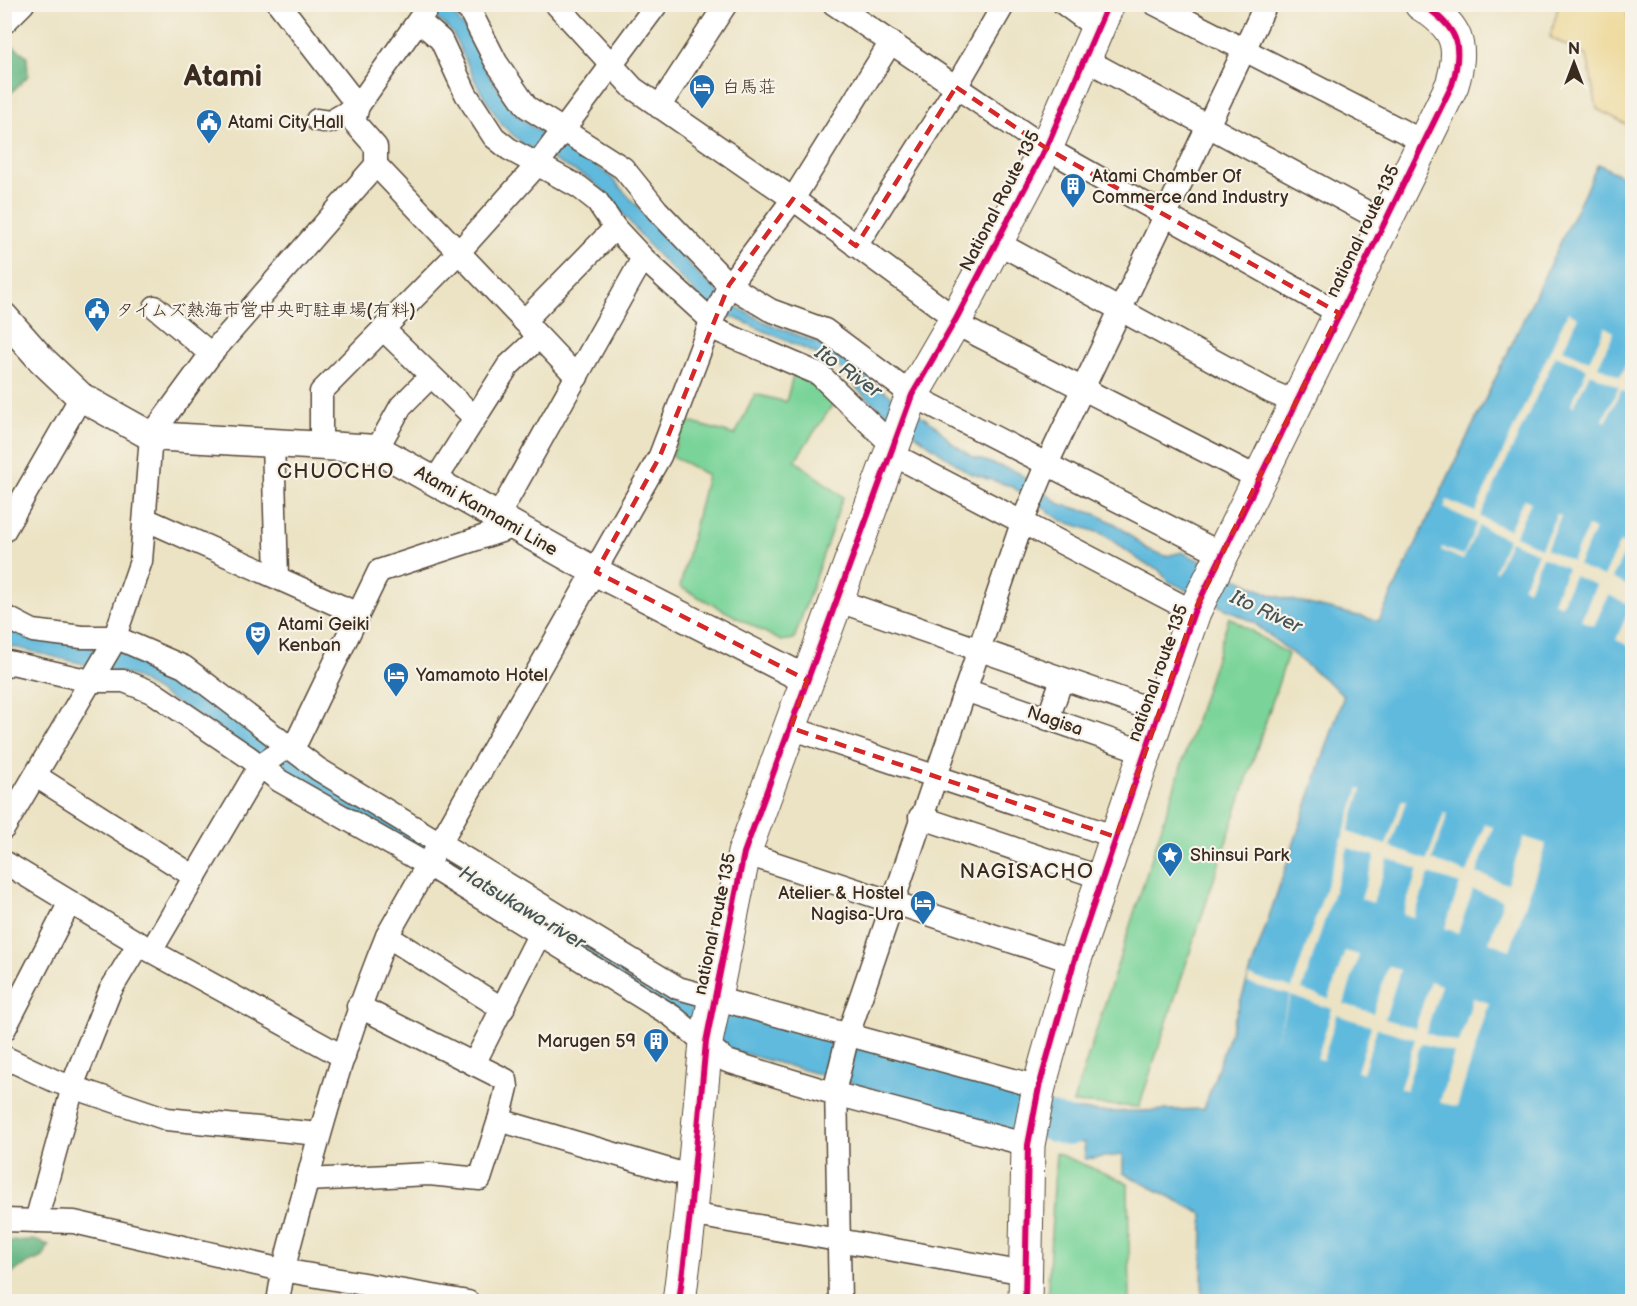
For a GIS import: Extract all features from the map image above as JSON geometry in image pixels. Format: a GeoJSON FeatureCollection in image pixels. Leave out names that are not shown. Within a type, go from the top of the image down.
{"type":"FeatureCollection","features":[{"type":"Feature","properties":{"kind":"highway","name":"national route 135"},"geometry":{"type":"LineString","coordinates":[[1025,1288],[1028,1145],[1039,1087],[1074,962],[1159,712],[1197,606],[1452,85],[1459,62],[1457,38],[1437,14],[1421,4]]}},
{"type":"Feature","properties":{"kind":"highway","name":"National Route 135"},"geometry":{"type":"LineString","coordinates":[[900,427],[1046,148],[1103,17]]}},
{"type":"Feature","properties":{"kind":"highway","name":"national route 135"},"geometry":{"type":"LineString","coordinates":[[679,1302],[690,1214],[706,1041],[725,1001],[744,853],[900,427]]}},
{"type":"Feature","properties":{"kind":"main road","name":"Atami Kannami Line"},"geometry":{"type":"LineString","coordinates":[[4,317],[40,359],[81,397],[151,436],[377,449],[505,523],[596,572],[807,680]]}},
{"type":"Feature","properties":{"kind":"street"},"geometry":{"type":"LineString","coordinates":[[4,23],[23,4]]}},
{"type":"Feature","properties":{"kind":"street"},"geometry":{"type":"LineString","coordinates":[[279,4],[358,106]]}},
{"type":"Feature","properties":{"kind":"street"},"geometry":{"type":"LineString","coordinates":[[462,4],[470,11],[496,62],[527,107],[550,148],[579,187],[597,201],[615,228],[710,324],[819,374],[900,427],[1022,523],[1197,606]]}},
{"type":"Feature","properties":{"kind":"street"},"geometry":{"type":"LineString","coordinates":[[321,445],[321,392],[458,253],[550,148],[657,4]]}},
{"type":"Feature","properties":{"kind":"street"},"geometry":{"type":"LineString","coordinates":[[659,107],[726,4]]}},
{"type":"Feature","properties":{"kind":"street"},"geometry":{"type":"LineString","coordinates":[[834,4],[1046,148],[1339,313]]}},
{"type":"Feature","properties":{"kind":"street"},"geometry":{"type":"LineString","coordinates":[[856,246],[957,87],[1004,4]]}},
{"type":"Feature","properties":{"kind":"street"},"geometry":{"type":"LineString","coordinates":[[1064,4],[1103,17]]}},
{"type":"Feature","properties":{"kind":"street"},"geometry":{"type":"LineString","coordinates":[[1155,4],[1424,142]]}},
{"type":"Feature","properties":{"kind":"street"},"geometry":{"type":"LineString","coordinates":[[840,1302],[836,1089],[848,1035],[920,817],[1022,523],[1046,467],[1266,4]]}},
{"type":"Feature","properties":{"kind":"street"},"geometry":{"type":"LineString","coordinates":[[559,5],[633,88],[793,199],[955,321],[1260,479]]}},
{"type":"Feature","properties":{"kind":"street"},"geometry":{"type":"LineString","coordinates":[[4,828],[114,641],[141,561],[151,436],[211,354],[376,165],[376,147],[354,122],[358,106],[424,13],[441,40],[466,94],[494,137],[550,148],[623,168],[657,210],[729,285],[770,310],[834,335],[900,427],[1046,467],[1220,559]]}},
{"type":"Feature","properties":{"kind":"street"},"geometry":{"type":"LineString","coordinates":[[278,1302],[282,1270],[319,1134],[358,1006],[387,936],[660,456],[710,324],[729,285],[793,199],[891,42]]}},
{"type":"Feature","properties":{"kind":"street"},"geometry":{"type":"LineString","coordinates":[[1085,59],[1385,222]]}},
{"type":"Feature","properties":{"kind":"street"},"geometry":{"type":"LineString","coordinates":[[317,120],[330,122],[358,106]]}},
{"type":"Feature","properties":{"kind":"street"},"geometry":{"type":"LineString","coordinates":[[376,165],[577,376]]}},
{"type":"Feature","properties":{"kind":"street"},"geometry":{"type":"LineString","coordinates":[[435,482],[532,329],[615,228]]}},
{"type":"Feature","properties":{"kind":"street"},"geometry":{"type":"LineString","coordinates":[[996,242],[1270,392],[1295,402]]}},
{"type":"Feature","properties":{"kind":"street"},"geometry":{"type":"LineString","coordinates":[[36,1221],[73,1087],[110,991],[195,877],[259,767],[290,747],[298,739],[379,571],[505,523],[577,376],[643,258]]}},
{"type":"Feature","properties":{"kind":"street"},"geometry":{"type":"LineString","coordinates":[[155,307],[211,354]]}},
{"type":"Feature","properties":{"kind":"street"},"geometry":{"type":"LineString","coordinates":[[384,330],[430,377],[475,418]]}},
{"type":"Feature","properties":{"kind":"street"},"geometry":{"type":"LineString","coordinates":[[377,449],[401,406],[430,377]]}},
{"type":"Feature","properties":{"kind":"street"},"geometry":{"type":"LineString","coordinates":[[4,531],[81,397]]}},
{"type":"Feature","properties":{"kind":"street"},"geometry":{"type":"LineString","coordinates":[[273,443],[277,576]]}},
{"type":"Feature","properties":{"kind":"street"},"geometry":{"type":"LineString","coordinates":[[145,519],[358,614]]}},
{"type":"Feature","properties":{"kind":"street"},"geometry":{"type":"LineString","coordinates":[[838,601],[1159,712]]}},
{"type":"Feature","properties":{"kind":"street"},"geometry":{"type":"LineString","coordinates":[[4,616],[33,631],[114,641],[184,667],[318,768],[678,988],[1039,1087]]}},
{"type":"Feature","properties":{"kind":"street"},"geometry":{"type":"LineString","coordinates":[[6,663],[124,681],[154,693],[247,756],[259,767],[426,864],[672,1016],[706,1041],[727,1061],[836,1089],[1028,1145]]}},
{"type":"Feature","properties":{"kind":"street"},"geometry":{"type":"LineString","coordinates":[[1048,719],[1062,679]]}},
{"type":"Feature","properties":{"kind":"street","name":"Nagisa"},"geometry":{"type":"LineString","coordinates":[[965,690],[1145,752]]}},
{"type":"Feature","properties":{"kind":"street"},"geometry":{"type":"LineString","coordinates":[[791,728],[1116,837]]}},
{"type":"Feature","properties":{"kind":"street"},"geometry":{"type":"LineString","coordinates":[[36,776],[195,877]]}},
{"type":"Feature","properties":{"kind":"street"},"geometry":{"type":"LineString","coordinates":[[920,817],[1102,878]]}},
{"type":"Feature","properties":{"kind":"street"},"geometry":{"type":"LineString","coordinates":[[744,853],[1074,962]]}},
{"type":"Feature","properties":{"kind":"street"},"geometry":{"type":"LineString","coordinates":[[4,862],[145,947],[344,1057]]}},
{"type":"Feature","properties":{"kind":"street"},"geometry":{"type":"LineString","coordinates":[[4,1030],[70,902]]}},
{"type":"Feature","properties":{"kind":"street"},"geometry":{"type":"LineString","coordinates":[[474,1064],[540,933]]}},
{"type":"Feature","properties":{"kind":"street"},"geometry":{"type":"LineString","coordinates":[[387,936],[503,1009]]}},
{"type":"Feature","properties":{"kind":"street"},"geometry":{"type":"LineString","coordinates":[[307,1180],[429,1174],[480,1179],[498,1120],[507,1087],[506,1080],[358,1006]]}},
{"type":"Feature","properties":{"kind":"street"},"geometry":{"type":"LineString","coordinates":[[4,1057],[73,1087],[167,1119],[319,1134]]}},
{"type":"Feature","properties":{"kind":"street"},"geometry":{"type":"LineString","coordinates":[[498,1120],[693,1177]]}},
{"type":"Feature","properties":{"kind":"street"},"geometry":{"type":"LineString","coordinates":[[690,1214],[838,1240],[1025,1288]]}},
{"type":"Feature","properties":{"kind":"street"},"geometry":{"type":"LineString","coordinates":[[4,1220],[74,1222],[282,1270],[468,1302]]}},
{"type":"Feature","properties":{"kind":"highlighted area"},"geometry":{"type":"Polygon","coordinates":[[[956,87],[1046,148],[1339,313],[1194,612],[1116,837],[791,728],[807,680],[596,572],[660,456],[729,285],[793,199],[856,246],[956,87]]]}},
{"type":"Feature","properties":{"kind":"green space"},"geometry":{"type":"Polygon","coordinates":[[[5,46],[13,46],[27,56],[28,76],[5,99],[5,46]]]}},
{"type":"Feature","properties":{"kind":"green space"},"geometry":{"type":"Polygon","coordinates":[[[793,375],[816,386],[834,403],[795,460],[843,497],[794,639],[781,641],[680,587],[707,475],[672,456],[685,421],[735,435],[755,394],[786,402],[793,375]]]}},
{"type":"Feature","properties":{"kind":"green space"},"geometry":{"type":"Polygon","coordinates":[[[1229,617],[1288,654],[1139,1107],[1073,1103],[1229,617]]]}},
{"type":"Feature","properties":{"kind":"green space"},"geometry":{"type":"Polygon","coordinates":[[[1056,1153],[1128,1183],[1130,1301],[1047,1301],[1056,1153]]]}},
{"type":"Feature","properties":{"kind":"green space"},"geometry":{"type":"Polygon","coordinates":[[[34,1240],[49,1245],[43,1257],[16,1271],[5,1285],[5,1241],[34,1240]]]}},
{"type":"Feature","properties":{"kind":"sand"},"geometry":{"type":"Polygon","coordinates":[[[1553,5],[1625,5],[1632,36],[1632,127],[1597,109],[1587,56],[1550,37],[1558,8],[1553,5]]]}},
{"type":"Feature","properties":{"kind":"water","name":"Ito River"},"geometry":{"type":"Polygon","coordinates":[[[411,5],[441,5],[451,11],[466,30],[488,74],[516,113],[531,126],[590,161],[611,177],[698,274],[735,306],[765,322],[830,348],[884,391],[935,425],[952,443],[973,457],[1017,472],[1060,504],[1096,514],[1117,525],[1147,549],[1166,556],[1182,552],[1271,595],[1379,621],[1598,164],[1632,181],[1632,1301],[1202,1301],[1203,1214],[1123,1173],[1123,1155],[1085,1159],[1084,1143],[1059,1140],[1065,1109],[1104,1112],[1204,1109],[1344,695],[1253,622],[1168,581],[1158,569],[1145,564],[1103,534],[1063,521],[1011,486],[969,473],[884,412],[858,390],[851,378],[834,362],[708,306],[651,248],[606,193],[588,178],[524,145],[502,125],[478,87],[453,34],[443,23],[411,5]]]}},
{"type":"Feature","properties":{"kind":"water"},"geometry":{"type":"Polygon","coordinates":[[[4,618],[26,634],[144,657],[675,993],[1000,1087],[993,1122],[731,1050],[133,676],[5,645],[4,618]]]}},
{"type":"Feature","properties":{"kind":"pier"},"geometry":{"type":"Polygon","coordinates":[[[1568,312],[1578,317],[1563,349],[1589,361],[1605,327],[1614,332],[1598,366],[1620,377],[1632,352],[1632,395],[1621,390],[1606,422],[1603,420],[1619,387],[1590,373],[1574,406],[1571,405],[1587,369],[1556,355],[1480,517],[1509,530],[1524,499],[1531,502],[1515,536],[1541,548],[1557,514],[1561,516],[1546,549],[1572,561],[1588,527],[1595,530],[1578,565],[1603,577],[1620,542],[1628,546],[1612,578],[1632,588],[1632,647],[1616,640],[1631,605],[1608,595],[1594,626],[1581,620],[1596,585],[1574,576],[1561,606],[1553,602],[1567,568],[1542,557],[1528,590],[1523,587],[1538,553],[1510,541],[1496,572],[1494,571],[1508,539],[1479,526],[1463,560],[1441,550],[1442,547],[1463,556],[1477,523],[1444,508],[1447,500],[1475,512],[1568,312]]]}},
{"type":"Feature","properties":{"kind":"pier"},"geometry":{"type":"Polygon","coordinates":[[[1359,788],[1362,789],[1348,832],[1386,845],[1402,800],[1406,801],[1390,847],[1427,860],[1444,813],[1448,814],[1432,860],[1467,873],[1485,824],[1493,827],[1477,873],[1507,884],[1524,837],[1546,844],[1510,950],[1489,942],[1503,900],[1473,890],[1458,933],[1445,928],[1460,884],[1429,874],[1414,918],[1403,914],[1418,869],[1388,859],[1373,903],[1361,899],[1375,856],[1348,848],[1302,990],[1329,999],[1345,951],[1359,955],[1344,1004],[1373,1013],[1388,966],[1400,970],[1385,1019],[1415,1028],[1430,981],[1441,985],[1426,1033],[1459,1043],[1473,998],[1489,1003],[1457,1107],[1440,1102],[1454,1053],[1421,1043],[1406,1090],[1400,1088],[1415,1039],[1377,1028],[1363,1073],[1357,1072],[1371,1026],[1337,1015],[1323,1060],[1317,1059],[1332,1009],[1291,996],[1274,1044],[1290,995],[1247,983],[1249,976],[1292,988],[1359,788]]]}},
{"type":"Feature","properties":{"kind":"waterway","name":"Hatsukawa river"},"geometry":{"type":"LineString","coordinates":[[948,1093],[1068,1127]]}},
{"type":"Feature","properties":{"kind":"cycle path"},"geometry":{"type":"LineString","coordinates":[[679,1302],[690,1214],[706,1042],[744,853],[912,395],[956,319],[1046,148],[1108,4]]}},
{"type":"Feature","properties":{"kind":"cycle path"},"geometry":{"type":"LineString","coordinates":[[1025,1302],[1028,1145],[1039,1087],[1074,962],[1194,612],[1452,85],[1457,59],[1455,38],[1443,21],[1421,4]]}},
{"type":"Feature","properties":{"kind":"place","name":"白馬荘"},"geometry":{"type":"Point","coordinates":[702,110]}},
{"type":"Feature","properties":{"kind":"place","name":"Atami City Hall"},"geometry":{"type":"Point","coordinates":[209,145]}},
{"type":"Feature","properties":{"kind":"place","name":"Atami Chamber Of Commerce and Industry"},"geometry":{"type":"Point","coordinates":[1073,209]}},
{"type":"Feature","properties":{"kind":"place","name":"タイムズ熱海市営中央町駐車場(有料)"},"geometry":{"type":"Point","coordinates":[97,333]}},
{"type":"Feature","properties":{"kind":"place","name":"Atami Geiki Kenban"},"geometry":{"type":"Point","coordinates":[258,657]}},
{"type":"Feature","properties":{"kind":"place","name":"Yamamoto Hotel"},"geometry":{"type":"Point","coordinates":[396,698]}},
{"type":"Feature","properties":{"kind":"place","name":"Shinsui Park"},"geometry":{"type":"Point","coordinates":[1170,878]}},
{"type":"Feature","properties":{"kind":"place","name":"Atelier & Hostel Nagisa-Ura"},"geometry":{"type":"Point","coordinates":[923,926]}},
{"type":"Feature","properties":{"kind":"place","name":"Marugen 59"},"geometry":{"type":"Point","coordinates":[656,1064]}},
{"type":"Feature","properties":{"kind":"district","name":"Atami"},"geometry":{"type":"Point","coordinates":[223,77]}},
{"type":"Feature","properties":{"kind":"district","name":"CHUOCHO"},"geometry":{"type":"Point","coordinates":[336,471]}},
{"type":"Feature","properties":{"kind":"district","name":"NAGISACHO"},"geometry":{"type":"Point","coordinates":[1027,871]}}]}
